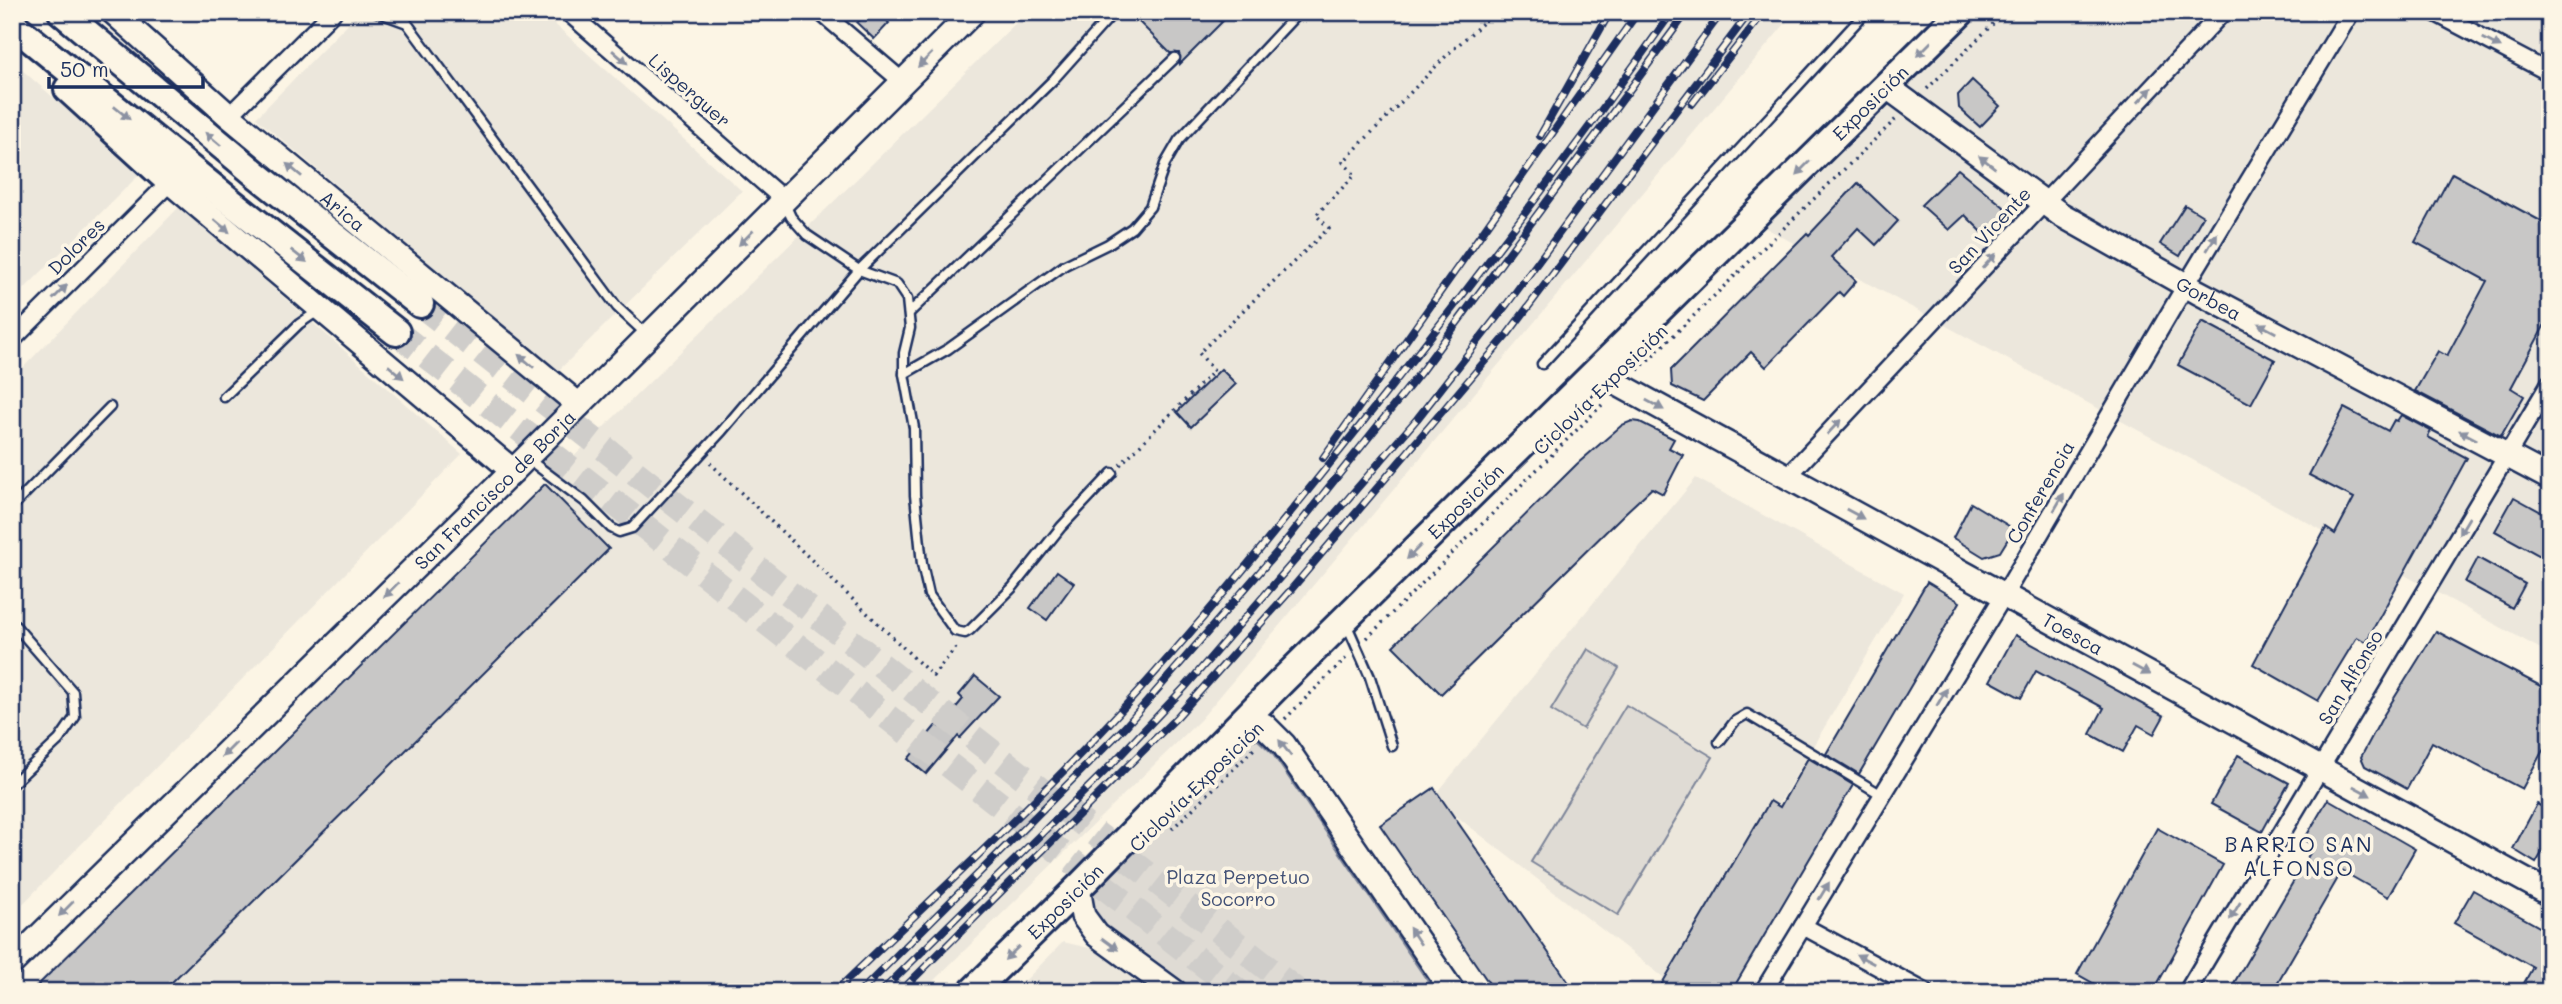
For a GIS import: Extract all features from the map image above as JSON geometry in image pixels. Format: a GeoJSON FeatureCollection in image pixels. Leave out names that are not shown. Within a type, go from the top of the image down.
{"type":"FeatureCollection","features":[{"type":"Feature","properties":{"kind":"main road","name":"Arica"},"geometry":{"type":"LineString","coordinates":[[62,12],[257,175],[420,304]]}},
{"type":"Feature","properties":{"kind":"main road","name":"Exposición"},"geometry":{"type":"LineString","coordinates":[[972,992],[1961,12]]}},
{"type":"Feature","properties":{"kind":"main road"},"geometry":{"type":"LineString","coordinates":[[12,24],[396,332]]}},
{"type":"Feature","properties":{"kind":"main road"},"geometry":{"type":"LineString","coordinates":[[12,33],[70,92],[170,182]]}},
{"type":"Feature","properties":{"kind":"street","name":"Arica"},"geometry":{"type":"LineString","coordinates":[[113,12],[229,116],[579,405]]}},
{"type":"Feature","properties":{"kind":"street"},"geometry":{"type":"LineString","coordinates":[[229,116],[333,12]]}},
{"type":"Feature","properties":{"kind":"street","name":"Lisperguer"},"geometry":{"type":"LineString","coordinates":[[568,12],[784,200]]}},
{"type":"Feature","properties":{"kind":"street"},"geometry":{"type":"LineString","coordinates":[[821,12],[903,82]]}},
{"type":"Feature","properties":{"kind":"street","name":"San Francisco de Borja"},"geometry":{"type":"LineString","coordinates":[[12,963],[579,405],[973,12]]}},
{"type":"Feature","properties":{"kind":"street","name":"San Vicente"},"geometry":{"type":"LineString","coordinates":[[1787,477],[2223,12]]}},
{"type":"Feature","properties":{"kind":"street","name":"Conferencia"},"geometry":{"type":"LineString","coordinates":[[1763,992],[2004,595],[2186,285],[2351,12]]}},
{"type":"Feature","properties":{"kind":"street"},"geometry":{"type":"LineString","coordinates":[[2434,12],[2550,73]]}},
{"type":"Feature","properties":{"kind":"street","name":"Gorbea"},"geometry":{"type":"LineString","coordinates":[[1886,86],[2043,203],[2186,285],[2550,478]]}},
{"type":"Feature","properties":{"kind":"street"},"geometry":{"type":"LineString","coordinates":[[170,182],[321,309],[519,464]]}},
{"type":"Feature","properties":{"kind":"street","name":"Dolores"},"geometry":{"type":"LineString","coordinates":[[12,340],[170,182]]}},
{"type":"Feature","properties":{"kind":"street","name":"Toesca"},"geometry":{"type":"LineString","coordinates":[[1596,372],[2550,894]]}},
{"type":"Feature","properties":{"kind":"street","name":"San Alfonso"},"geometry":{"type":"LineString","coordinates":[[2187,992],[2550,383]]}},
{"type":"Feature","properties":{"kind":"street"},"geometry":{"type":"LineString","coordinates":[[1245,719],[1264,725],[1284,745],[1453,992]]}},
{"type":"Feature","properties":{"kind":"street"},"geometry":{"type":"LineString","coordinates":[[1078,888],[1083,916],[1097,935],[1175,992]]}},
{"type":"Feature","properties":{"kind":"street"},"geometry":{"type":"LineString","coordinates":[[1802,926],[1924,992]]}},
{"type":"Feature","properties":{"kind":"lane"},"geometry":{"type":"LineString","coordinates":[[377,12],[407,23]]}},
{"type":"Feature","properties":{"kind":"lane"},"geometry":{"type":"LineString","coordinates":[[403,12],[407,23],[617,307],[648,336]]}},
{"type":"Feature","properties":{"kind":"lane"},"geometry":{"type":"LineString","coordinates":[[519,464],[584,501],[611,528],[619,532],[632,528],[701,454],[859,270],[1054,79],[1114,12]]}},
{"type":"Feature","properties":{"kind":"lane"},"geometry":{"type":"LineString","coordinates":[[904,374],[970,334],[1065,265],[1108,244],[1132,228],[1150,207],[1165,164],[1179,139],[1299,12]]}},
{"type":"Feature","properties":{"kind":"lane"},"geometry":{"type":"LineString","coordinates":[[1542,365],[1866,12]]}},
{"type":"Feature","properties":{"kind":"lane"},"geometry":{"type":"LineString","coordinates":[[909,313],[1175,58]]}},
{"type":"Feature","properties":{"kind":"lane"},"geometry":{"type":"LineString","coordinates":[[784,200],[791,217],[807,235],[859,270],[897,284],[907,299],[910,328],[904,353],[904,374],[914,428],[915,495],[926,583],[929,595],[955,631],[965,633],[1013,587],[1060,527],[1112,473]]}},
{"type":"Feature","properties":{"kind":"lane"},"geometry":{"type":"LineString","coordinates":[[224,397],[299,324],[321,309]]}},
{"type":"Feature","properties":{"kind":"lane"},"geometry":{"type":"LineString","coordinates":[[12,507],[110,407]]}},
{"type":"Feature","properties":{"kind":"lane"},"geometry":{"type":"LineString","coordinates":[[1345,620],[1370,677],[1392,746]]}},
{"type":"Feature","properties":{"kind":"lane"},"geometry":{"type":"LineString","coordinates":[[12,622],[73,692],[75,717],[59,740],[12,784]]}},
{"type":"Feature","properties":{"kind":"lane"},"geometry":{"type":"LineString","coordinates":[[1719,742],[1735,720],[1747,714],[1882,794]]}},
{"type":"Feature","properties":{"kind":"path"},"geometry":{"type":"LineString","coordinates":[[1112,473],[1214,371],[1199,353],[1329,228],[1316,215],[1355,175],[1343,162],[1448,54],[1495,12]]}},
{"type":"Feature","properties":{"kind":"path","name":"Ciclovía Exposición"},"geometry":{"type":"LineString","coordinates":[[1162,838],[2006,12]]}},
{"type":"Feature","properties":{"kind":"path"},"geometry":{"type":"LineString","coordinates":[[701,454],[933,676],[957,649],[965,633]]}},
{"type":"Feature","properties":{"kind":"shaded area"},"geometry":{"type":"Polygon","coordinates":[[[359,12],[541,12],[742,191],[558,371],[256,118],[359,12]]]}},
{"type":"Feature","properties":{"kind":"shaded area"},"geometry":{"type":"Polygon","coordinates":[[[1027,12],[1795,12],[1200,720],[922,992],[28,992],[1027,12]]]}},
{"type":"Feature","properties":{"kind":"shaded area"},"geometry":{"type":"Polygon","coordinates":[[[1978,12],[2550,12],[2550,654],[1764,227],[1978,12]]]}},
{"type":"Feature","properties":{"kind":"shaded area"},"geometry":{"type":"Polygon","coordinates":[[[12,61],[140,174],[12,301],[12,61]]]}},
{"type":"Feature","properties":{"kind":"shaded area"},"geometry":{"type":"Polygon","coordinates":[[[180,206],[462,454],[12,915],[12,379],[180,206]]]}},
{"type":"Feature","properties":{"kind":"shaded area"},"geometry":{"type":"Polygon","coordinates":[[[1696,478],[1904,593],[1672,984],[1433,798],[1696,478]]]}},
{"type":"Feature","properties":{"kind":"shaded area"},"geometry":{"type":"Polygon","coordinates":[[[1063,942],[1094,949],[1154,992],[1014,992],[1063,942]]]}},
{"type":"Feature","properties":{"kind":"green space"},"geometry":{"type":"Polygon","coordinates":[[[1588,649],[1619,668],[1583,729],[1551,710],[1588,649]]]}},
{"type":"Feature","properties":{"kind":"green space"},"geometry":{"type":"Polygon","coordinates":[[[1626,705],[1713,757],[1618,915],[1531,862],[1626,705]]]}},
{"type":"Feature","properties":{"kind":"green space","name":"Plaza Perpetuo Socorro"},"geometry":{"type":"Polygon","coordinates":[[[1242,738],[1258,740],[1272,753],[1435,992],[1187,992],[1093,924],[1088,896],[1242,738]]]}},
{"type":"Feature","properties":{"kind":"building"},"geometry":{"type":"Polygon","coordinates":[[[867,12],[879,12],[889,23],[874,39],[857,23],[867,12]]]}},
{"type":"Feature","properties":{"kind":"building"},"geometry":{"type":"Polygon","coordinates":[[[1129,12],[1214,12],[1215,18],[1220,21],[1228,12],[1232,12],[1180,64],[1179,53],[1170,53],[1129,12]]]}},
{"type":"Feature","properties":{"kind":"building"},"geometry":{"type":"Polygon","coordinates":[[[1972,80],[2000,106],[1980,127],[1959,108],[1958,95],[1972,80]]]}},
{"type":"Feature","properties":{"kind":"building"},"geometry":{"type":"Polygon","coordinates":[[[1958,169],[2004,207],[2004,218],[1987,237],[1965,215],[1949,230],[1921,205],[1958,169]]]}},
{"type":"Feature","properties":{"kind":"building"},"geometry":{"type":"Polygon","coordinates":[[[2452,173],[2550,226],[2550,315],[2511,388],[2524,396],[2501,436],[2415,391],[2438,351],[2447,356],[2487,281],[2415,242],[2452,173]]]}},
{"type":"Feature","properties":{"kind":"building"},"geometry":{"type":"Polygon","coordinates":[[[1858,183],[1898,221],[1876,245],[1858,228],[1831,257],[1856,281],[1843,296],[1839,292],[1766,367],[1751,352],[1703,401],[1672,386],[1671,370],[1807,233],[1809,235],[1858,183]]]}},
{"type":"Feature","properties":{"kind":"building"},"geometry":{"type":"Polygon","coordinates":[[[2185,205],[2203,216],[2180,256],[2160,244],[2185,205]]]}},
{"type":"Feature","properties":{"kind":"building"},"geometry":{"type":"Polygon","coordinates":[[[2202,321],[2275,360],[2251,404],[2178,365],[2202,321]]]}},
{"type":"Feature","properties":{"kind":"building"},"geometry":{"type":"Polygon","coordinates":[[[1221,369],[1236,384],[1191,427],[1177,412],[1221,369]]]}},
{"type":"Feature","properties":{"kind":"building"},"geometry":{"type":"Polygon","coordinates":[[[2344,408],[2388,431],[2394,420],[2397,421],[2401,415],[2431,431],[2428,437],[2467,458],[2366,642],[2357,637],[2318,701],[2253,664],[2326,528],[2335,534],[2354,498],[2309,475],[2344,408]]]}},
{"type":"Feature","properties":{"kind":"building"},"geometry":{"type":"Polygon","coordinates":[[[1632,421],[1640,422],[1674,439],[1669,448],[1683,455],[1663,494],[1652,488],[1441,694],[1393,646],[1577,464],[1622,425],[1632,421]]]}},
{"type":"Feature","properties":{"kind":"building"},"geometry":{"type":"Polygon","coordinates":[[[545,484],[609,549],[162,992],[31,992],[545,484]]]}},
{"type":"Feature","properties":{"kind":"building"},"geometry":{"type":"Polygon","coordinates":[[[2514,497],[2550,517],[2550,542],[2542,557],[2495,531],[2514,497]]]}},
{"type":"Feature","properties":{"kind":"building"},"geometry":{"type":"Polygon","coordinates":[[[1971,503],[2014,529],[2000,552],[1984,557],[1953,538],[1971,503]]]}},
{"type":"Feature","properties":{"kind":"building"},"geometry":{"type":"Polygon","coordinates":[[[2478,558],[2525,584],[2512,608],[2465,582],[2478,558]]]}},
{"type":"Feature","properties":{"kind":"building"},"geometry":{"type":"Polygon","coordinates":[[[1057,571],[1074,583],[1047,620],[1030,608],[1057,571]]]}},
{"type":"Feature","properties":{"kind":"building"},"geometry":{"type":"Polygon","coordinates":[[[1927,582],[1960,602],[1859,774],[1826,754],[1927,582]]]}},
{"type":"Feature","properties":{"kind":"building"},"geometry":{"type":"Polygon","coordinates":[[[2436,631],[2550,691],[2550,737],[2522,789],[2432,742],[2407,789],[2365,766],[2361,757],[2436,631]]]}},
{"type":"Feature","properties":{"kind":"building"},"geometry":{"type":"Polygon","coordinates":[[[2015,635],[2164,716],[2154,734],[2138,725],[2123,752],[2090,734],[2104,708],[2036,671],[2021,698],[1990,681],[2015,635]]]}},
{"type":"Feature","properties":{"kind":"building"},"geometry":{"type":"Polygon","coordinates":[[[975,676],[999,696],[960,738],[958,736],[926,774],[908,759],[937,724],[940,727],[963,699],[959,695],[975,676]]]}},
{"type":"Feature","properties":{"kind":"building"},"geometry":{"type":"Polygon","coordinates":[[[2238,755],[2289,783],[2262,832],[2211,804],[2238,755]]]}},
{"type":"Feature","properties":{"kind":"building"},"geometry":{"type":"Polygon","coordinates":[[[1808,758],[1853,785],[1731,992],[1657,992],[1770,801],[1780,807],[1808,758]]]}},
{"type":"Feature","properties":{"kind":"building"},"geometry":{"type":"Polygon","coordinates":[[[1434,788],[1575,992],[1495,992],[1380,825],[1434,788]]]}},
{"type":"Feature","properties":{"kind":"building"},"geometry":{"type":"Polygon","coordinates":[[[2328,799],[2415,849],[2388,897],[2342,871],[2272,992],[2249,992],[2234,983],[2314,846],[2304,840],[2328,799]]]}},
{"type":"Feature","properties":{"kind":"building"},"geometry":{"type":"Polygon","coordinates":[[[2537,804],[2550,811],[2550,839],[2536,863],[2513,849],[2537,804]]]}},
{"type":"Feature","properties":{"kind":"building"},"geometry":{"type":"Polygon","coordinates":[[[2157,828],[2223,865],[2153,992],[2109,992],[2077,974],[2157,828]]]}},
{"type":"Feature","properties":{"kind":"building"},"geometry":{"type":"Polygon","coordinates":[[[2473,890],[2550,933],[2550,992],[2519,992],[2533,967],[2454,923],[2473,890]]]}},
{"type":"Feature","properties":{"kind":"tunnel"},"geometry":{"type":"LineString","coordinates":[[420,304],[1298,992]]}},
{"type":"Feature","properties":{"kind":"tunnel"},"geometry":{"type":"LineString","coordinates":[[396,332],[1239,992]]}},
{"type":"Feature","properties":{"kind":"railway"},"geometry":{"type":"LineString","coordinates":[[1540,136],[1610,12]]}},
{"type":"Feature","properties":{"kind":"railway"},"geometry":{"type":"LineString","coordinates":[[1323,458],[1638,12]]}},
{"type":"Feature","properties":{"kind":"railway"},"geometry":{"type":"LineString","coordinates":[[835,992],[1056,779],[1210,610],[1470,286],[1672,12]]}},
{"type":"Feature","properties":{"kind":"railway"},"geometry":{"type":"LineString","coordinates":[[860,992],[1125,727],[1277,552],[1420,373],[1687,12]]}},
{"type":"Feature","properties":{"kind":"railway"},"geometry":{"type":"LineString","coordinates":[[881,992],[1112,764],[1186,686],[1417,419],[1507,304],[1722,12]]}},
{"type":"Feature","properties":{"kind":"railway"},"geometry":{"type":"LineString","coordinates":[[900,992],[1177,717],[1289,592],[1507,335],[1750,12]]}},
{"type":"Feature","properties":{"kind":"railway"},"geometry":{"type":"LineString","coordinates":[[1692,104],[1764,12]]}},
{"type":"Feature","properties":{"kind":"district","name":"BARRIO SAN ALFONSO"},"geometry":{"type":"Point","coordinates":[2299,855]}}]}
